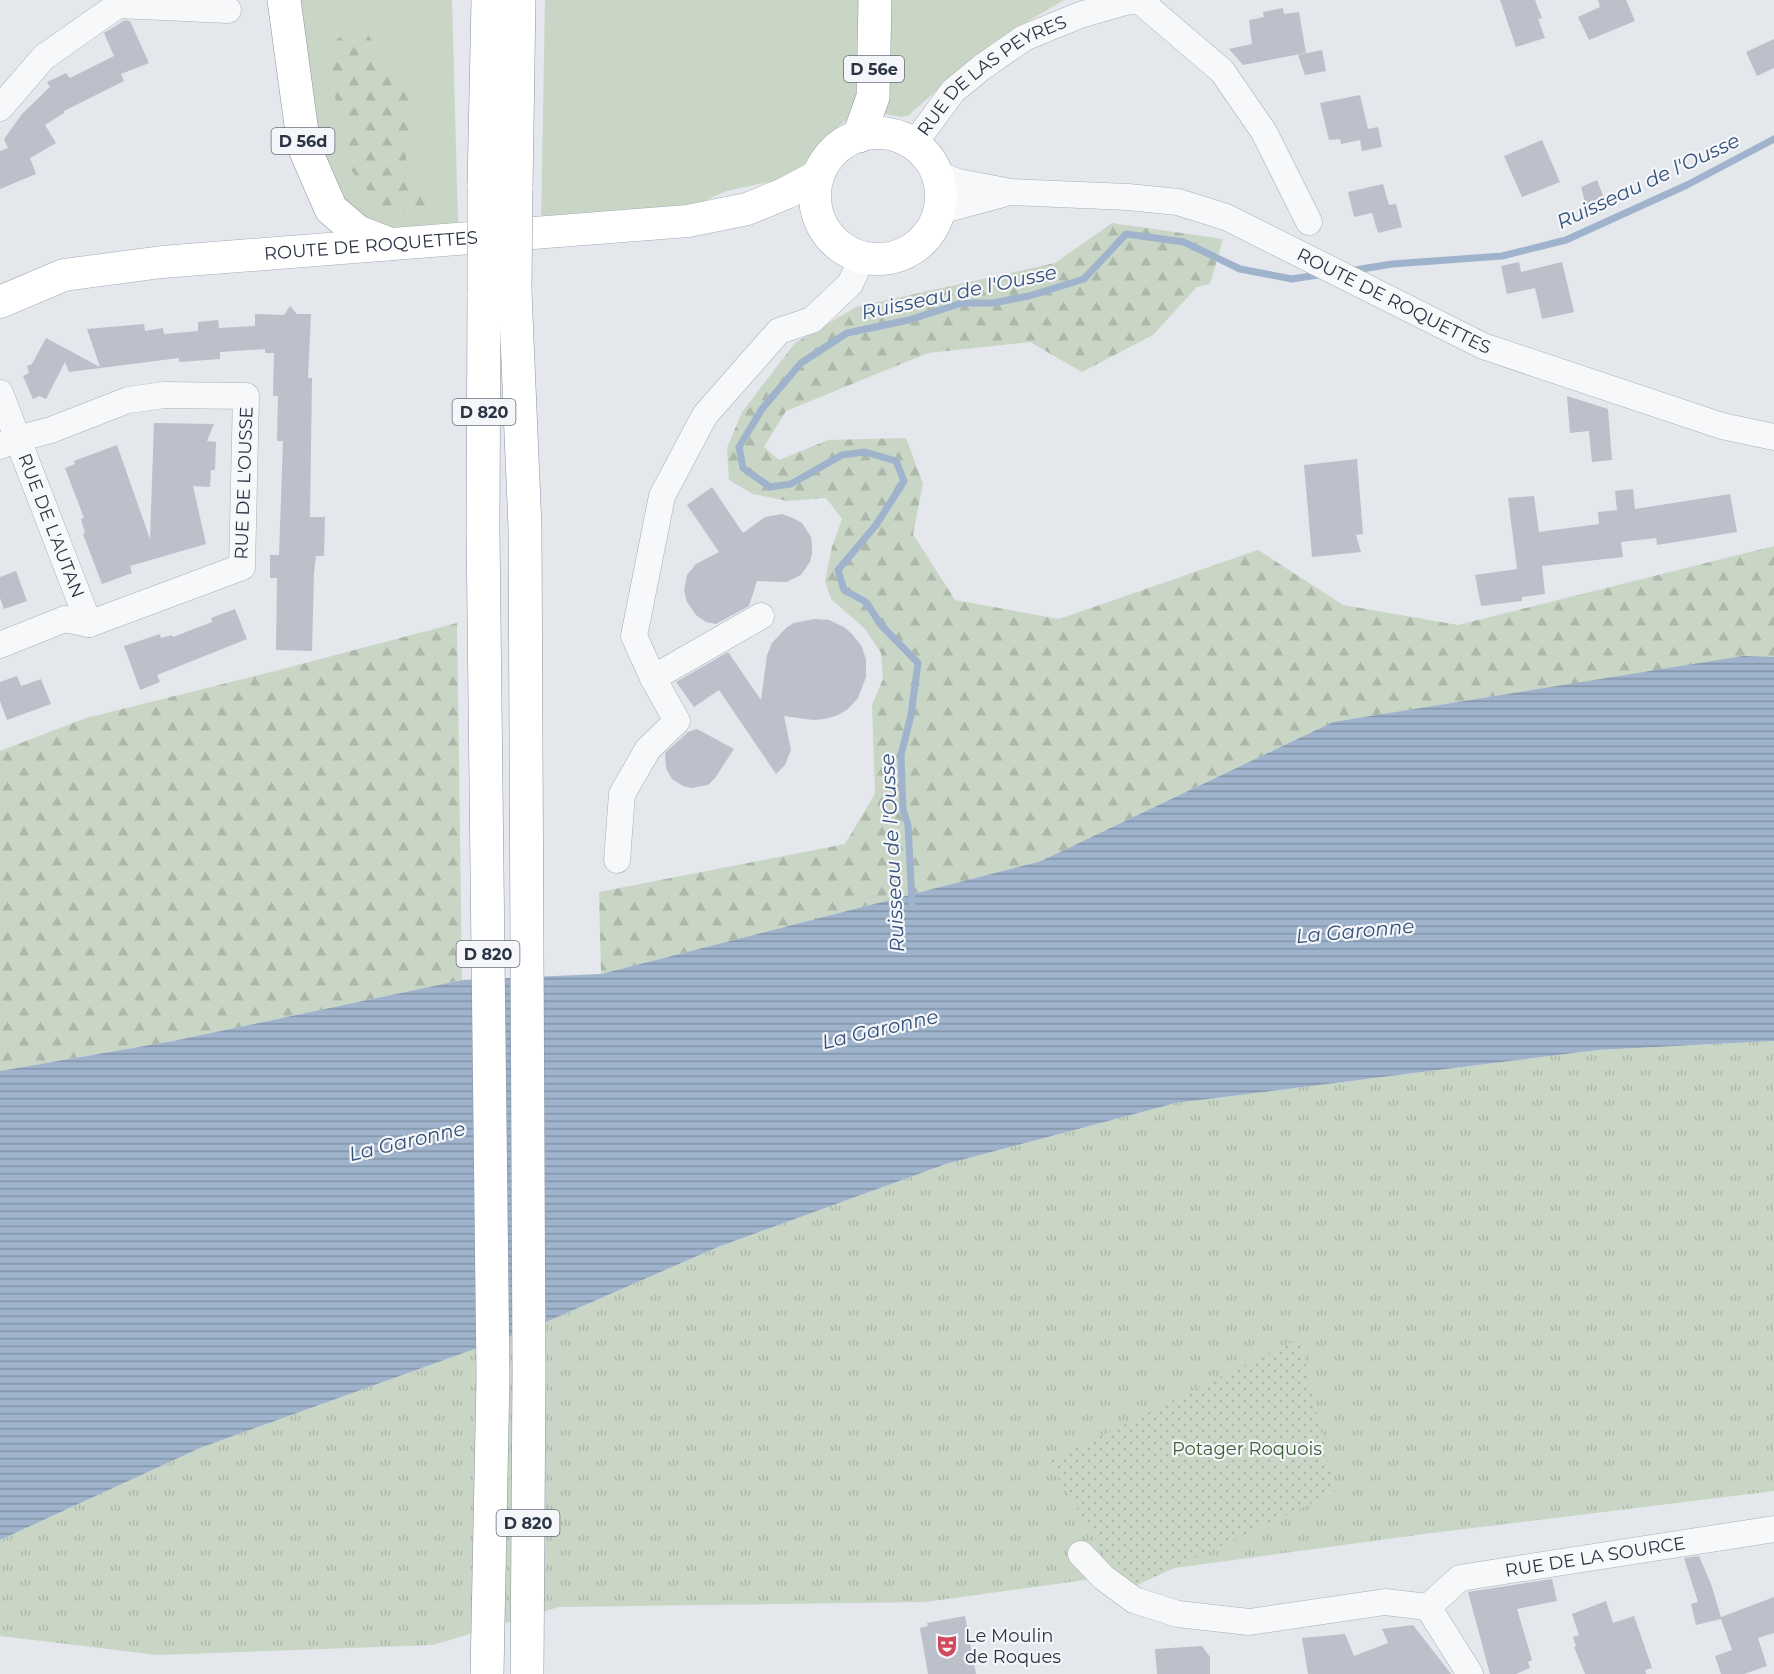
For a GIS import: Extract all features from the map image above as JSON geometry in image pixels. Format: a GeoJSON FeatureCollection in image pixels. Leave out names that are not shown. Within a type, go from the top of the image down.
{"type":"FeatureCollection","features":[{"type":"Feature","properties":{"kind":"highway","name":"D 56d"},"geometry":{"type":"LineString","coordinates":[[285,0],[304,147],[332,209],[358,232],[390,244]]}},
{"type":"Feature","properties":{"kind":"highway","name":"D 820"},"geometry":{"type":"LineString","coordinates":[[488,0],[484,186],[500,292],[525,528],[529,1372],[527,1674]]}},
{"type":"Feature","properties":{"kind":"highway","name":"D 820"},"geometry":{"type":"LineString","coordinates":[[488,1674],[493,1377],[483,531],[500,292],[516,190],[519,0]]}},
{"type":"Feature","properties":{"kind":"highway","name":"D 56e"},"geometry":{"type":"LineString","coordinates":[[859,136],[873,98],[875,0]]}},
{"type":"Feature","properties":{"kind":"main road"},"geometry":{"type":"LineString","coordinates":[[879,133],[898,136],[914,144],[929,158],[937,174],[941,192],[940,211],[932,230],[918,245],[900,256],[880,259],[862,258],[841,248],[827,233],[818,215],[815,196],[818,176],[827,158],[841,145],[859,136],[879,133]]}},
{"type":"Feature","properties":{"kind":"main road","name":"ROUTE DE ROQUETTES"},"geometry":{"type":"LineString","coordinates":[[0,302],[64,275],[162,262],[688,221],[747,208],[786,193],[818,176]]}},
{"type":"Feature","properties":{"kind":"main road","name":"ROUTE DE ROQUETTES"},"geometry":{"type":"LineString","coordinates":[[747,208],[818,215]]}},
{"type":"Feature","properties":{"kind":"street","name":"RUE DE LAS PEYRES"},"geometry":{"type":"LineString","coordinates":[[914,144],[953,91],[1024,38],[1080,15],[1125,2],[1144,1]]}},
{"type":"Feature","properties":{"kind":"street"},"geometry":{"type":"LineString","coordinates":[[1144,1],[1222,71],[1264,132],[1309,222]]}},
{"type":"Feature","properties":{"kind":"street"},"geometry":{"type":"LineString","coordinates":[[0,108],[44,57],[118,2],[228,10]]}},
{"type":"Feature","properties":{"kind":"street","name":"ROUTE DE ROQUETTES"},"geometry":{"type":"LineString","coordinates":[[937,174],[958,182],[1011,192],[1128,197],[1178,202],[1226,218],[1483,346],[1722,426],[1774,438]]}},
{"type":"Feature","properties":{"kind":"street","name":"ROUTE DE ROQUETTES"},"geometry":{"type":"LineString","coordinates":[[940,211],[1011,192]]}},
{"type":"Feature","properties":{"kind":"street"},"geometry":{"type":"LineString","coordinates":[[617,860],[621,794],[648,749],[677,721],[653,678],[634,636],[662,496],[705,415],[779,332],[812,320],[850,284],[862,258]]}},
{"type":"Feature","properties":{"kind":"street","name":"RUE DE L'AUTAN"},"geometry":{"type":"LineString","coordinates":[[0,393],[8,442],[89,624]]}},
{"type":"Feature","properties":{"kind":"street","name":"RUE DE L'OUSSE"},"geometry":{"type":"LineString","coordinates":[[0,645],[65,619],[89,624],[242,567],[246,396],[164,395],[128,400],[51,430],[8,442]]}},
{"type":"Feature","properties":{"kind":"street"},"geometry":{"type":"LineString","coordinates":[[653,678],[761,616]]}},
{"type":"Feature","properties":{"kind":"street","name":"RUE DE LA SOURCE"},"geometry":{"type":"LineString","coordinates":[[1428,1607],[1460,1578],[1774,1528]]}},
{"type":"Feature","properties":{"kind":"street"},"geometry":{"type":"LineString","coordinates":[[1081,1554],[1104,1578],[1134,1600],[1178,1614],[1249,1622],[1385,1602],[1428,1607],[1470,1674]]}},
{"type":"Feature","properties":{"kind":"green space"},"geometry":{"type":"Polygon","coordinates":[[[297,0],[452,0],[458,224],[393,228],[355,213],[339,195],[316,145],[297,0]]]}},
{"type":"Feature","properties":{"kind":"green space"},"geometry":{"type":"Polygon","coordinates":[[[545,0],[863,0],[862,93],[854,110],[845,121],[820,143],[802,167],[785,178],[727,191],[686,209],[541,223],[545,0]]]}},
{"type":"Feature","properties":{"kind":"green space"},"geometry":{"type":"Polygon","coordinates":[[[886,0],[1064,0],[1006,34],[965,65],[909,115],[902,117],[885,114],[886,0]]]}},
{"type":"Feature","properties":{"kind":"green space"},"geometry":{"type":"Polygon","coordinates":[[[361,24],[410,99],[405,171],[435,209],[421,217],[382,208],[351,170],[327,60],[336,40],[361,24]]]}},
{"type":"Feature","properties":{"kind":"green space"},"geometry":{"type":"Polygon","coordinates":[[[1112,223],[1223,239],[1210,284],[1197,287],[1153,335],[1082,372],[1030,342],[928,353],[786,411],[764,447],[779,460],[828,440],[906,438],[923,484],[913,534],[955,600],[1059,619],[1258,550],[1343,605],[1458,625],[1774,546],[1774,657],[1752,656],[1333,722],[1041,861],[601,974],[599,892],[845,844],[875,794],[872,705],[883,679],[881,653],[865,629],[831,599],[825,581],[832,547],[842,519],[826,498],[787,501],[753,494],[729,480],[727,448],[742,412],[795,343],[856,307],[1055,263],[1112,223]]]}},
{"type":"Feature","properties":{"kind":"green space"},"geometry":{"type":"Polygon","coordinates":[[[457,623],[462,980],[173,1041],[0,1071],[0,751],[86,718],[457,623]]]}},
{"type":"Feature","properties":{"kind":"green space"},"geometry":{"type":"Polygon","coordinates":[[[1774,1041],[1774,1491],[1424,1534],[925,1602],[559,1607],[433,1645],[158,1655],[0,1636],[0,1540],[200,1448],[530,1329],[718,1247],[946,1164],[1176,1103],[1598,1050],[1774,1041]]]}},
{"type":"Feature","properties":{"kind":"green space","name":"Potager Roquois"},"geometry":{"type":"Polygon","coordinates":[[[1300,1338],[1335,1492],[1127,1590],[1048,1462],[1300,1338]]]}},
{"type":"Feature","properties":{"kind":"water","name":"La Garonne"},"geometry":{"type":"Polygon","coordinates":[[[1743,656],[1774,657],[1774,1041],[1598,1050],[1176,1103],[946,1164],[718,1247],[530,1329],[200,1448],[0,1540],[0,1071],[173,1041],[462,980],[601,974],[1041,861],[1333,722],[1743,656]]]}},
{"type":"Feature","properties":{"kind":"building"},"geometry":{"type":"Polygon","coordinates":[[[1500,0],[1535,0],[1542,18],[1538,19],[1545,38],[1516,47],[1500,0]]]}},
{"type":"Feature","properties":{"kind":"building"},"geometry":{"type":"Polygon","coordinates":[[[1598,0],[1626,0],[1635,21],[1589,40],[1578,17],[1600,7],[1598,0]]]}},
{"type":"Feature","properties":{"kind":"building"},"geometry":{"type":"Polygon","coordinates":[[[1283,8],[1284,14],[1299,12],[1306,53],[1243,65],[1229,49],[1252,44],[1249,20],[1264,17],[1263,12],[1283,8]]]}},
{"type":"Feature","properties":{"kind":"building"},"geometry":{"type":"Polygon","coordinates":[[[125,20],[130,21],[149,63],[121,74],[124,81],[64,111],[45,125],[56,143],[30,158],[36,174],[0,189],[0,151],[8,148],[4,139],[22,114],[50,87],[47,82],[66,73],[70,78],[114,56],[104,33],[125,20]]]}},
{"type":"Feature","properties":{"kind":"building"},"geometry":{"type":"Polygon","coordinates":[[[1774,39],[1774,68],[1757,76],[1746,52],[1774,39]]]}},
{"type":"Feature","properties":{"kind":"building"},"geometry":{"type":"Polygon","coordinates":[[[1322,50],[1326,71],[1305,75],[1298,55],[1322,50]]]}},
{"type":"Feature","properties":{"kind":"building"},"geometry":{"type":"Polygon","coordinates":[[[1360,95],[1368,129],[1378,127],[1382,147],[1362,151],[1360,140],[1341,144],[1340,139],[1329,140],[1320,103],[1360,95]]]}},
{"type":"Feature","properties":{"kind":"building"},"geometry":{"type":"Polygon","coordinates":[[[1542,140],[1560,182],[1522,197],[1504,156],[1542,140]]]}},
{"type":"Feature","properties":{"kind":"building"},"geometry":{"type":"Polygon","coordinates":[[[1597,180],[1606,203],[1587,210],[1581,187],[1597,180]]]}},
{"type":"Feature","properties":{"kind":"building"},"geometry":{"type":"Polygon","coordinates":[[[1383,184],[1389,205],[1396,204],[1402,227],[1378,233],[1372,213],[1354,217],[1348,192],[1383,184]]]}},
{"type":"Feature","properties":{"kind":"building"},"geometry":{"type":"Polygon","coordinates":[[[1519,262],[1521,272],[1562,262],[1574,312],[1542,319],[1535,288],[1507,294],[1501,266],[1519,262]]]}},
{"type":"Feature","properties":{"kind":"building"},"geometry":{"type":"Polygon","coordinates":[[[290,306],[297,314],[311,314],[308,378],[312,378],[310,517],[325,517],[324,556],[316,556],[314,573],[312,651],[276,650],[277,578],[270,578],[270,555],[279,555],[283,441],[277,441],[278,396],[273,396],[274,353],[265,353],[265,349],[220,352],[220,359],[179,362],[179,358],[69,372],[65,362],[46,399],[39,396],[33,399],[23,376],[29,373],[27,366],[32,364],[46,338],[100,367],[87,329],[144,324],[145,331],[163,328],[164,334],[198,331],[198,322],[218,320],[219,328],[255,326],[255,314],[284,315],[290,306]]]}},
{"type":"Feature","properties":{"kind":"building"},"geometry":{"type":"Polygon","coordinates":[[[1567,396],[1608,409],[1612,460],[1592,462],[1589,431],[1570,433],[1567,396]]]}},
{"type":"Feature","properties":{"kind":"building"},"geometry":{"type":"Polygon","coordinates":[[[154,423],[214,424],[207,441],[216,442],[215,470],[211,470],[210,487],[193,486],[206,544],[130,566],[132,573],[102,584],[83,534],[85,533],[81,519],[84,518],[65,468],[75,464],[74,461],[117,445],[150,539],[154,423]]]}},
{"type":"Feature","properties":{"kind":"building"},"geometry":{"type":"Polygon","coordinates":[[[1357,459],[1363,534],[1356,535],[1361,552],[1312,557],[1304,465],[1357,459]]]}},
{"type":"Feature","properties":{"kind":"building"},"geometry":{"type":"Polygon","coordinates":[[[712,487],[743,533],[765,517],[782,514],[802,523],[812,543],[810,562],[801,575],[786,582],[757,581],[749,606],[716,624],[706,622],[696,615],[687,602],[684,590],[687,575],[696,564],[719,552],[687,505],[712,487]]]}},
{"type":"Feature","properties":{"kind":"building"},"geometry":{"type":"Polygon","coordinates":[[[1633,489],[1635,509],[1730,494],[1737,532],[1657,545],[1656,538],[1621,542],[1623,557],[1542,566],[1545,594],[1522,597],[1522,601],[1481,606],[1475,575],[1517,569],[1508,498],[1534,496],[1539,532],[1599,524],[1598,512],[1617,510],[1615,491],[1633,489]]]}},
{"type":"Feature","properties":{"kind":"building"},"geometry":{"type":"Polygon","coordinates":[[[16,571],[27,601],[4,609],[0,598],[0,577],[16,571]]]}},
{"type":"Feature","properties":{"kind":"building"},"geometry":{"type":"Polygon","coordinates":[[[235,609],[247,639],[157,675],[160,682],[140,690],[124,646],[160,634],[161,638],[172,635],[173,637],[212,622],[211,618],[235,609]]]}},
{"type":"Feature","properties":{"kind":"building"},"geometry":{"type":"Polygon","coordinates":[[[815,619],[829,620],[844,627],[853,635],[862,647],[866,660],[866,677],[858,698],[848,709],[838,715],[813,720],[784,716],[791,750],[785,765],[776,774],[719,690],[694,707],[676,682],[728,652],[761,700],[767,655],[772,643],[794,623],[815,619]]]}},
{"type":"Feature","properties":{"kind":"building"},"geometry":{"type":"Polygon","coordinates":[[[17,676],[21,686],[41,679],[51,704],[7,720],[0,701],[0,682],[17,676]]]}},
{"type":"Feature","properties":{"kind":"building"},"geometry":{"type":"Polygon","coordinates":[[[697,729],[734,749],[708,785],[691,788],[672,779],[666,768],[665,753],[688,732],[697,729]]]}},
{"type":"Feature","properties":{"kind":"building"},"geometry":{"type":"Polygon","coordinates":[[[1699,1556],[1721,1617],[1774,1597],[1774,1633],[1758,1638],[1767,1666],[1744,1674],[1721,1674],[1715,1656],[1732,1650],[1721,1619],[1696,1625],[1691,1604],[1698,1602],[1684,1558],[1699,1556]]]}},
{"type":"Feature","properties":{"kind":"building"},"geometry":{"type":"Polygon","coordinates":[[[1552,1579],[1557,1601],[1517,1609],[1532,1660],[1528,1662],[1530,1668],[1516,1674],[1490,1674],[1468,1592],[1552,1579]]]}},
{"type":"Feature","properties":{"kind":"building"},"geometry":{"type":"Polygon","coordinates":[[[1606,1601],[1613,1623],[1634,1616],[1652,1668],[1645,1670],[1646,1674],[1585,1674],[1574,1647],[1576,1646],[1573,1637],[1579,1635],[1572,1614],[1606,1601]]]}},
{"type":"Feature","properties":{"kind":"building","name":"Le Moulin de Roques"},"geometry":{"type":"Polygon","coordinates":[[[965,1616],[976,1674],[928,1674],[920,1628],[928,1626],[927,1623],[965,1616]]]}},
{"type":"Feature","properties":{"kind":"building"},"geometry":{"type":"Polygon","coordinates":[[[1413,1625],[1451,1674],[1308,1674],[1302,1638],[1345,1634],[1354,1656],[1388,1643],[1382,1629],[1413,1625]]]}},
{"type":"Feature","properties":{"kind":"building"},"geometry":{"type":"Polygon","coordinates":[[[1202,1646],[1210,1657],[1210,1674],[1157,1674],[1155,1649],[1202,1646]]]}},
{"type":"Feature","properties":{"kind":"waterway","name":"Ruisseau de l'Ousse"},"geometry":{"type":"LineString","coordinates":[[1349,271],[1392,264],[1502,256],[1566,240],[1687,185],[1774,139]]}},
{"type":"Feature","properties":{"kind":"waterway","name":"Ruisseau de l'Ousse"},"geometry":{"type":"LineString","coordinates":[[912,903],[908,825],[903,809],[901,755],[911,715],[918,663],[881,625],[866,602],[844,590],[838,570],[876,525],[904,481],[896,461],[865,452],[842,455],[791,484],[770,487],[743,468],[739,447],[762,409],[801,363],[847,333],[909,320],[962,303],[993,303],[1029,296],[1084,279],[1126,234],[1184,242],[1240,269],[1292,279],[1324,274]]}},
{"type":"Feature","properties":{"kind":"place","name":"Le Moulin de Roques"},"geometry":{"type":"Point","coordinates":[947,1646]}}]}
